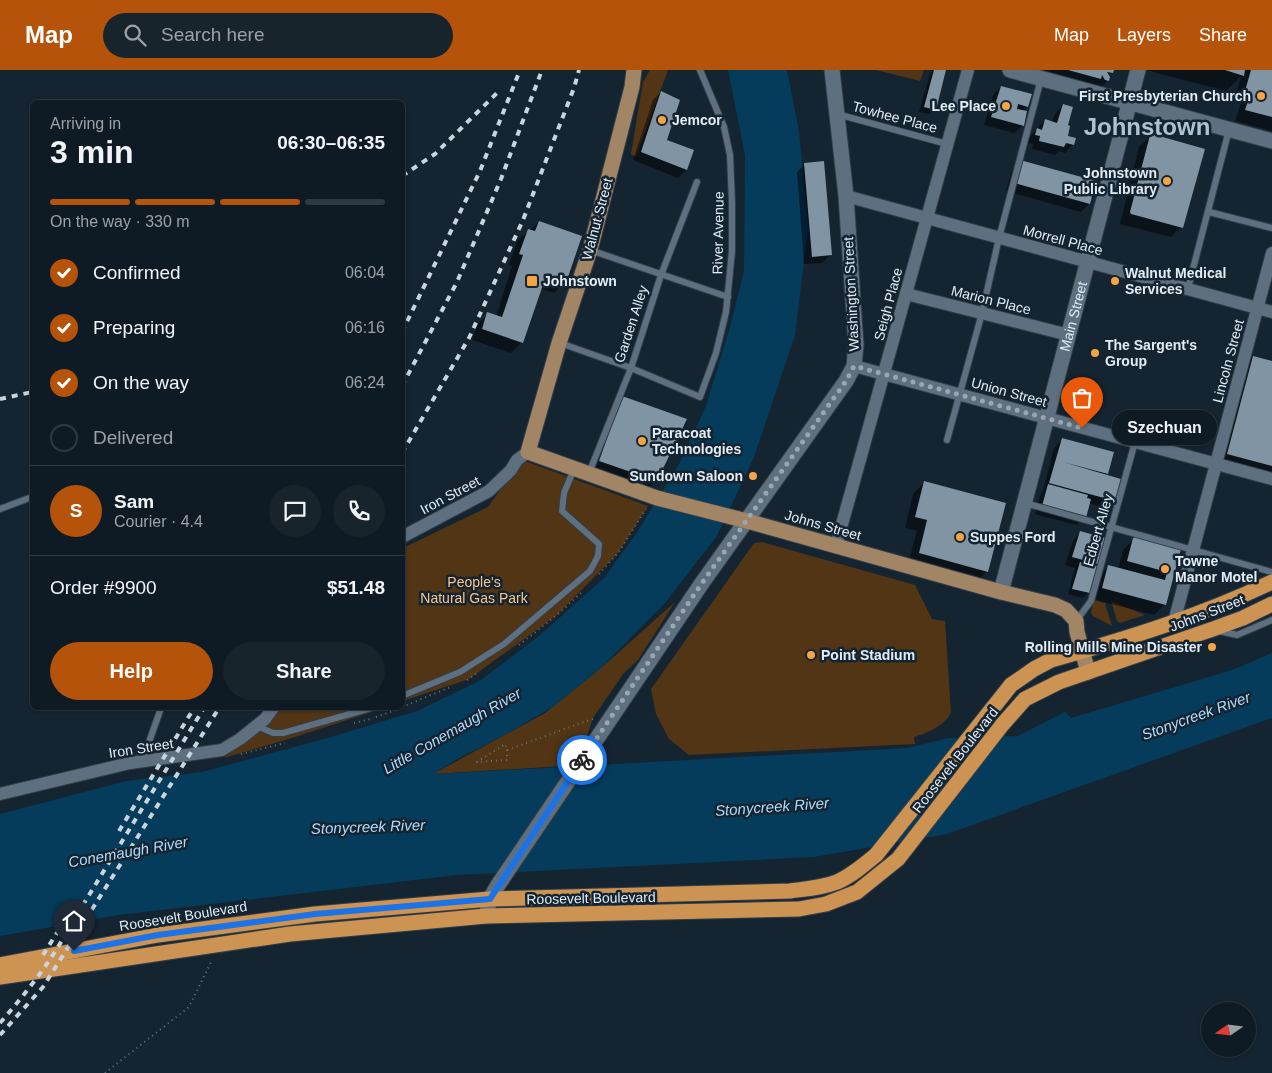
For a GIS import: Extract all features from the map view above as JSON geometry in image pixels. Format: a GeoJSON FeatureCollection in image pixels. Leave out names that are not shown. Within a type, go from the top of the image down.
{"type":"FeatureCollection","features":[{"type":"Feature","properties":{"kind":"highway","name":"Johns Street"},"geometry":{"type":"LineString","coordinates":[[1082,651],[1174,622],[1239,598],[1272,582]]}},
{"type":"Feature","properties":{"kind":"highway","name":"Johns Street"},"geometry":{"type":"LineString","coordinates":[[1088,672],[1214,629],[1272,604]]}},
{"type":"Feature","properties":{"kind":"highway","name":"Roosevelt Boulevard"},"geometry":{"type":"LineString","coordinates":[[0,965],[158,935],[315,914],[490,899],[790,891],[814,888],[837,882],[876,856],[1011,685],[1034,668],[1051,660],[1082,651]]}},
{"type":"Feature","properties":{"kind":"highway","name":"Roosevelt Boulevard"},"geometry":{"type":"LineString","coordinates":[[0,977],[290,934],[486,916],[799,909],[826,904],[857,892],[898,860],[1002,725],[1025,699],[1059,682],[1088,672]]}},
{"type":"Feature","properties":{"kind":"main road","name":"Walnut Street"},"geometry":{"type":"LineString","coordinates":[[528,452],[559,342],[590,250],[632,87],[634,70]]}},
{"type":"Feature","properties":{"kind":"main road","name":"Washington Street"},"geometry":{"type":"LineString","coordinates":[[486,916],[490,899],[498,885],[702,583],[846,381],[854,366],[856,345],[846,196],[832,70]]}},
{"type":"Feature","properties":{"kind":"main road"},"geometry":{"type":"LineString","coordinates":[[1010,70],[1272,141]]}},
{"type":"Feature","properties":{"kind":"main road","name":"Main Street"},"geometry":{"type":"LineString","coordinates":[[1001,592],[1138,70]]}},
{"type":"Feature","properties":{"kind":"main road","name":"Johns Street"},"geometry":{"type":"LineString","coordinates":[[528,452],[657,498],[730,516],[1001,592],[1056,605],[1066,610],[1076,621]]}},
{"type":"Feature","properties":{"kind":"main road"},"geometry":{"type":"LineString","coordinates":[[1076,621],[1088,672]]}},
{"type":"Feature","properties":{"kind":"street","name":"Seigh Place"},"geometry":{"type":"LineString","coordinates":[[836,546],[968,70]]}},
{"type":"Feature","properties":{"kind":"street","name":"Morrell Place"},"geometry":{"type":"LineString","coordinates":[[846,196],[1272,312]]}},
{"type":"Feature","properties":{"kind":"street","name":"Lincoln Street"},"geometry":{"type":"LineString","coordinates":[[1174,622],[1272,254]]}},
{"type":"Feature","properties":{"kind":"street","name":"Marion Place"},"geometry":{"type":"LineString","coordinates":[[906,294],[1069,335]]}},
{"type":"Feature","properties":{"kind":"street","name":"Union Street"},"geometry":{"type":"LineString","coordinates":[[854,366],[1272,479]]}},
{"type":"Feature","properties":{"kind":"street","name":"Iron Street"},"geometry":{"type":"LineString","coordinates":[[405,535],[489,492],[511,470],[517,460],[528,452]]}},
{"type":"Feature","properties":{"kind":"street","name":"Iron Street"},"geometry":{"type":"LineString","coordinates":[[0,794],[142,762],[222,750],[257,726],[272,710]]}},
{"type":"Feature","properties":{"kind":"lane","name":"River Avenue"},"geometry":{"type":"LineString","coordinates":[[631,368],[700,397],[716,353],[726,312],[732,251],[730,155],[724,127],[700,70]]}},
{"type":"Feature","properties":{"kind":"lane"},"geometry":{"type":"LineString","coordinates":[[947,440],[982,313],[999,238],[1041,78]]}},
{"type":"Feature","properties":{"kind":"lane","name":"Towhee Place"},"geometry":{"type":"LineString","coordinates":[[837,114],[947,144]]}},
{"type":"Feature","properties":{"kind":"lane"},"geometry":{"type":"LineString","coordinates":[[1188,288],[1229,129]]}},
{"type":"Feature","properties":{"kind":"lane","name":"Garden Alley"},"geometry":{"type":"LineString","coordinates":[[405,695],[460,672],[504,644],[590,571],[598,556],[599,544],[562,511],[564,493],[581,472],[631,368],[661,275],[697,182]]}},
{"type":"Feature","properties":{"kind":"lane"},"geometry":{"type":"LineString","coordinates":[[1209,212],[1272,228]]}},
{"type":"Feature","properties":{"kind":"lane"},"geometry":{"type":"LineString","coordinates":[[590,250],[728,297]]}},
{"type":"Feature","properties":{"kind":"lane"},"geometry":{"type":"LineString","coordinates":[[559,342],[631,368]]}},
{"type":"Feature","properties":{"kind":"lane","name":"Edbert Alley"},"geometry":{"type":"LineString","coordinates":[[1076,621],[1091,601],[1135,442]]}},
{"type":"Feature","properties":{"kind":"lane"},"geometry":{"type":"LineString","coordinates":[[0,509],[30,498]]}},
{"type":"Feature","properties":{"kind":"lane"},"geometry":{"type":"LineString","coordinates":[[1025,503],[1272,572]]}},
{"type":"Feature","properties":{"kind":"lane"},"geometry":{"type":"LineString","coordinates":[[1214,629],[1237,635],[1272,620]]}},
{"type":"Feature","properties":{"kind":"lane"},"geometry":{"type":"LineString","coordinates":[[142,762],[159,710]]}},
{"type":"Feature","properties":{"kind":"lane"},"geometry":{"type":"LineString","coordinates":[[257,726],[273,733],[284,733],[364,710]]}},
{"type":"Feature","properties":{"kind":"path"},"geometry":{"type":"LineString","coordinates":[[507,750],[616,710]]}},
{"type":"Feature","properties":{"kind":"path"},"geometry":{"type":"LineString","coordinates":[[505,744],[507,750],[507,760],[477,762],[505,744]]}},
{"type":"Feature","properties":{"kind":"path"},"geometry":{"type":"LineString","coordinates":[[105,1073],[189,1007],[212,960]]}},
{"type":"Feature","properties":{"kind":"green space"},"geometry":{"type":"Polygon","coordinates":[[[650,70],[668,70],[636,157],[631,154],[643,82],[650,70]]]}},
{"type":"Feature","properties":{"kind":"green space"},"geometry":{"type":"Polygon","coordinates":[[[876,70],[924,70],[920,81],[876,70]]]}},
{"type":"Feature","properties":{"kind":"green space","name":"People's Natural Gas Park"},"geometry":{"type":"Polygon","coordinates":[[[522,460],[648,506],[618,553],[557,615],[469,679],[405,700],[405,547],[488,507],[522,460]]]}},
{"type":"Feature","properties":{"kind":"green space","name":"Point Stadium"},"geometry":{"type":"Polygon","coordinates":[[[762,542],[915,585],[932,619],[945,621],[951,712],[945,721],[930,731],[914,737],[915,744],[689,755],[669,739],[656,714],[651,689],[754,543],[762,542]]]}},
{"type":"Feature","properties":{"kind":"green space"},"geometry":{"type":"Polygon","coordinates":[[[1094,600],[1105,603],[1112,626],[1093,616],[1091,613],[1094,600]]]}},
{"type":"Feature","properties":{"kind":"green space"},"geometry":{"type":"Polygon","coordinates":[[[1111,601],[1145,615],[1120,623],[1117,621],[1111,601]]]}},
{"type":"Feature","properties":{"kind":"green space"},"geometry":{"type":"Polygon","coordinates":[[[675,602],[638,660],[623,674],[593,718],[587,736],[564,766],[433,774],[545,713],[601,668],[675,602]]]}},
{"type":"Feature","properties":{"kind":"green space"},"geometry":{"type":"Polygon","coordinates":[[[280,710],[378,710],[224,758],[273,719],[280,710]]]}},
{"type":"Feature","properties":{"kind":"water"},"geometry":{"type":"Polygon","coordinates":[[[728,70],[787,70],[799,131],[808,229],[795,335],[754,457],[717,536],[665,603],[601,668],[545,713],[549,709],[501,737],[457,759],[434,774],[907,748],[949,738],[1018,736],[1065,712],[1071,718],[1232,670],[1272,653],[1272,718],[947,834],[814,857],[457,875],[119,915],[0,936],[0,814],[126,781],[202,772],[331,737],[417,711],[481,680],[539,636],[604,578],[636,534],[679,464],[706,406],[731,323],[744,271],[745,155],[728,70]]]}},
{"type":"Feature","properties":{"kind":"building"},"geometry":{"type":"Polygon","coordinates":[[[934,70],[946,70],[936,110],[924,107],[934,70]]]}},
{"type":"Feature","properties":{"kind":"building"},"geometry":{"type":"Polygon","coordinates":[[[1068,70],[1114,70],[1113,73],[1107,72],[1110,77],[1109,81],[1105,80],[1102,75],[1101,79],[1068,70]]]}},
{"type":"Feature","properties":{"kind":"building"},"geometry":{"type":"Polygon","coordinates":[[[1225,70],[1245,70],[1244,76],[1225,70]]]}},
{"type":"Feature","properties":{"kind":"building","name":"First Presbyterian Church"},"geometry":{"type":"Polygon","coordinates":[[[1251,70],[1272,70],[1272,117],[1245,110],[1251,92],[1245,91],[1251,70]]]}},
{"type":"Feature","properties":{"kind":"building","name":"Lee Place"},"geometry":{"type":"Polygon","coordinates":[[[1001,86],[1032,94],[1028,107],[1018,104],[1017,109],[1027,111],[1024,126],[991,117],[1001,86]]]}},
{"type":"Feature","properties":{"kind":"building","name":"Jemcor"},"geometry":{"type":"Polygon","coordinates":[[[661,91],[680,100],[667,140],[694,150],[687,170],[641,152],[661,91]]]}},
{"type":"Feature","properties":{"kind":"building"},"geometry":{"type":"Polygon","coordinates":[[[1063,104],[1073,107],[1068,125],[1070,126],[1068,136],[1076,138],[1074,145],[1066,143],[1064,147],[1039,141],[1040,136],[1035,135],[1037,128],[1042,130],[1045,119],[1057,123],[1063,104]]]}},
{"type":"Feature","properties":{"kind":"building","name":"Johnstown Public Library"},"geometry":{"type":"Polygon","coordinates":[[[1150,135],[1205,149],[1183,228],[1131,214],[1130,212],[1150,135]]]}},
{"type":"Feature","properties":{"kind":"building"},"geometry":{"type":"Polygon","coordinates":[[[1020,160],[1096,181],[1090,204],[1014,183],[1020,160]]]}},
{"type":"Feature","properties":{"kind":"building"},"geometry":{"type":"Polygon","coordinates":[[[824,161],[832,255],[812,257],[804,163],[824,161]]]}},
{"type":"Feature","properties":{"kind":"building","name":"Johnstown"},"geometry":{"type":"Polygon","coordinates":[[[539,221],[582,236],[566,283],[546,276],[523,343],[482,329],[487,312],[502,317],[523,255],[519,254],[528,229],[535,231],[539,221]]]}},
{"type":"Feature","properties":{"kind":"building"},"geometry":{"type":"Polygon","coordinates":[[[1253,356],[1272,361],[1272,466],[1227,454],[1253,356]]]}},
{"type":"Feature","properties":{"kind":"building","name":"Paracoat Technologies"},"geometry":{"type":"Polygon","coordinates":[[[622,396],[687,419],[657,481],[599,461],[622,396]]]}},
{"type":"Feature","properties":{"kind":"building"},"geometry":{"type":"Polygon","coordinates":[[[1062,438],[1114,452],[1108,474],[1063,462],[1121,479],[1115,501],[1049,483],[1062,438]]]}},
{"type":"Feature","properties":{"kind":"building","name":"Suppes Ford"},"geometry":{"type":"Polygon","coordinates":[[[924,481],[1006,503],[988,572],[919,553],[927,520],[915,517],[924,481]]]}},
{"type":"Feature","properties":{"kind":"building"},"geometry":{"type":"Polygon","coordinates":[[[1048,484],[1088,495],[1087,498],[1091,499],[1086,518],[1042,506],[1048,484]]]}},
{"type":"Feature","properties":{"kind":"building"},"geometry":{"type":"Polygon","coordinates":[[[1080,531],[1105,538],[1098,564],[1072,557],[1080,531]]]}},
{"type":"Feature","properties":{"kind":"building","name":"Towne Manor Motel"},"geometry":{"type":"Polygon","coordinates":[[[1133,538],[1181,549],[1166,605],[1102,588],[1108,565],[1165,580],[1167,572],[1127,561],[1133,538]]]}},
{"type":"Feature","properties":{"kind":"building"},"geometry":{"type":"Polygon","coordinates":[[[1080,562],[1097,566],[1090,593],[1072,589],[1080,562]]]}},
{"type":"Feature","properties":{"kind":"railway"},"geometry":{"type":"LineString","coordinates":[[405,326],[480,171],[520,70]]}},
{"type":"Feature","properties":{"kind":"railway"},"geometry":{"type":"LineString","coordinates":[[405,380],[457,282],[501,179],[542,70]]}},
{"type":"Feature","properties":{"kind":"railway"},"geometry":{"type":"LineString","coordinates":[[405,448],[469,338],[523,220],[574,88],[579,70]]}},
{"type":"Feature","properties":{"kind":"railway"},"geometry":{"type":"LineString","coordinates":[[405,174],[435,154],[498,92]]}},
{"type":"Feature","properties":{"kind":"railway"},"geometry":{"type":"LineString","coordinates":[[0,399],[30,392]]}},
{"type":"Feature","properties":{"kind":"railway"},"geometry":{"type":"LineString","coordinates":[[119,831],[193,710]]}},
{"type":"Feature","properties":{"kind":"railway"},"geometry":{"type":"LineString","coordinates":[[0,1023],[29,989],[55,952],[203,710]]}},
{"type":"Feature","properties":{"kind":"railway"},"geometry":{"type":"LineString","coordinates":[[0,1035],[43,987],[218,710]]}},
{"type":"Feature","properties":{"kind":"railway"},"geometry":{"type":"LineString","coordinates":[[43,955],[67,917]]}},
{"type":"Feature","properties":{"kind":"way so far"},"geometry":{"type":"LineString","coordinates":[[582,760],[702,583],[846,381],[854,366],[1082,428]]}},
{"type":"Feature","properties":{"kind":"place","name":"First Presbyterian Church"},"geometry":{"type":"Point","coordinates":[1261,96]}},
{"type":"Feature","properties":{"kind":"place","name":"Lee Place"},"geometry":{"type":"Point","coordinates":[1006,106]}},
{"type":"Feature","properties":{"kind":"place","name":"Jemcor"},"geometry":{"type":"Point","coordinates":[662,120]}},
{"type":"Feature","properties":{"kind":"place","name":"Johnstown Public Library"},"geometry":{"type":"Point","coordinates":[1167,181]}},
{"type":"Feature","properties":{"kind":"place","name":"Johnstown"},"geometry":{"type":"Point","coordinates":[532,281]}},
{"type":"Feature","properties":{"kind":"place","name":"Walnut Medical Services"},"geometry":{"type":"Point","coordinates":[1115,281]}},
{"type":"Feature","properties":{"kind":"place","name":"The Sargent's Group"},"geometry":{"type":"Point","coordinates":[1095,353]}},
{"type":"Feature","properties":{"kind":"place","name":"Szechuan"},"geometry":{"type":"Point","coordinates":[1082,428]}},
{"type":"Feature","properties":{"kind":"place","name":"Paracoat Technologies"},"geometry":{"type":"Point","coordinates":[642,441]}},
{"type":"Feature","properties":{"kind":"place","name":"Sundown Saloon"},"geometry":{"type":"Point","coordinates":[753,476]}},
{"type":"Feature","properties":{"kind":"place","name":"Suppes Ford"},"geometry":{"type":"Point","coordinates":[960,537]}},
{"type":"Feature","properties":{"kind":"place","name":"Towne Manor Motel"},"geometry":{"type":"Point","coordinates":[1165,569]}},
{"type":"Feature","properties":{"kind":"place","name":"Rolling Mills Mine Disaster"},"geometry":{"type":"Point","coordinates":[1212,647]}},
{"type":"Feature","properties":{"kind":"place","name":"Point Stadium"},"geometry":{"type":"Point","coordinates":[811,655]}},
{"type":"Feature","properties":{"kind":"district","name":"Johnstown"},"geometry":{"type":"Point","coordinates":[1147,127]}},
{"type":"Feature","properties":{"kind":"route"},"geometry":{"type":"LineString","coordinates":[[74,951],[158,935],[315,914],[490,899],[582,760]]}},
{"type":"Feature","properties":{"kind":"water label","name":"Stonycreek River"},"geometry":{"type":"Point","coordinates":[1196,716]}},
{"type":"Feature","properties":{"kind":"water label","name":"Little Conemaugh River"},"geometry":{"type":"Point","coordinates":[452,731]}},
{"type":"Feature","properties":{"kind":"water label","name":"Stonycreek River"},"geometry":{"type":"Point","coordinates":[772,807]}},
{"type":"Feature","properties":{"kind":"water label","name":"Stonycreek River"},"geometry":{"type":"Point","coordinates":[368,827]}},
{"type":"Feature","properties":{"kind":"water label","name":"Conemaugh River"},"geometry":{"type":"Point","coordinates":[128,852]}}]}
